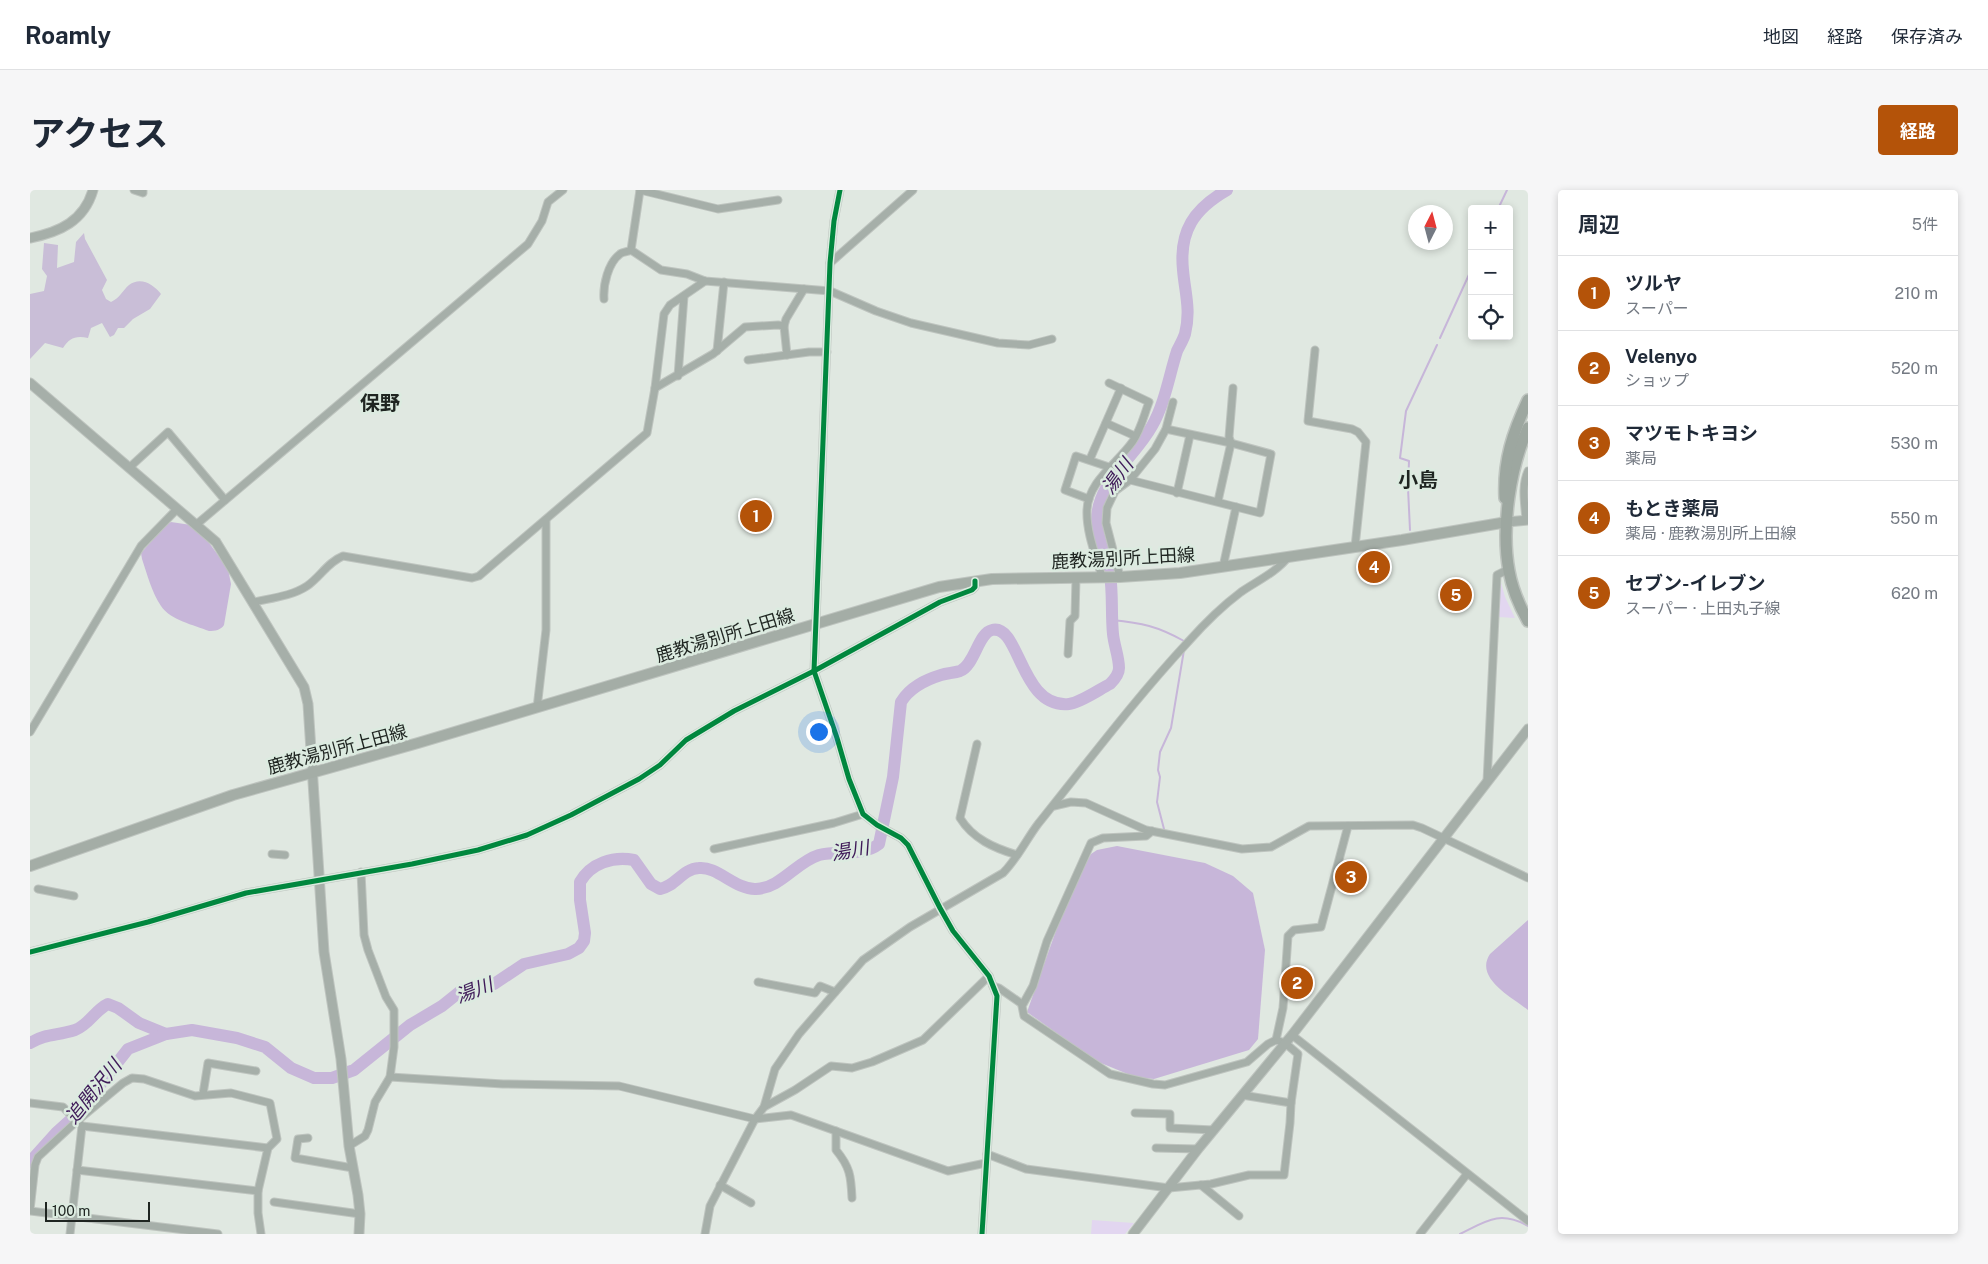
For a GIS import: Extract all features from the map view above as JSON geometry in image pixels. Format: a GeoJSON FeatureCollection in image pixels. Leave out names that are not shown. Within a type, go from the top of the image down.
{"type":"FeatureCollection","features":[{"type":"Feature","properties":{"kind":"main road"},"geometry":{"type":"LineString","coordinates":[[1528,400],[1515,429],[1506,458],[1504,482],[1509,569],[1516,595],[1528,620]]}},
{"type":"Feature","properties":{"kind":"main road"},"geometry":{"type":"LineString","coordinates":[[1507,522],[1515,469],[1520,448],[1528,428]]}},
{"type":"Feature","properties":{"kind":"main road","name":"鹿教湯別所上田線"},"geometry":{"type":"LineString","coordinates":[[30,866],[189,810],[940,587],[975,581],[1118,577],[1180,573],[1223,568],[1507,522]]}},
{"type":"Feature","properties":{"kind":"street"},"geometry":{"type":"LineString","coordinates":[[30,238],[69,225],[84,210],[92,190]]}},
{"type":"Feature","properties":{"kind":"street"},"geometry":{"type":"LineString","coordinates":[[134,190],[143,193],[144,190]]}},
{"type":"Feature","properties":{"kind":"street"},"geometry":{"type":"LineString","coordinates":[[196,524],[528,244],[542,221],[548,202],[563,190]]}},
{"type":"Feature","properties":{"kind":"street"},"geometry":{"type":"LineString","coordinates":[[631,250],[640,190],[718,209],[778,200]]}},
{"type":"Feature","properties":{"kind":"street"},"geometry":{"type":"LineString","coordinates":[[840,190],[834,221],[830,263],[814,671],[838,738],[848,779],[863,814],[877,825],[901,838],[908,845],[940,908],[954,931],[989,976],[997,996],[982,1234]]}},
{"type":"Feature","properties":{"kind":"street"},"geometry":{"type":"LineString","coordinates":[[830,263],[913,190]]}},
{"type":"Feature","properties":{"kind":"street"},"geometry":{"type":"LineString","coordinates":[[631,250],[661,270],[687,274],[705,281],[830,291],[876,311],[911,323],[998,343],[1029,345],[1052,339]]}},
{"type":"Feature","properties":{"kind":"street"},"geometry":{"type":"LineString","coordinates":[[604,299],[607,273],[620,254],[631,250]]}},
{"type":"Feature","properties":{"kind":"street"},"geometry":{"type":"LineString","coordinates":[[254,602],[291,594],[307,586],[335,559],[343,556],[472,578],[479,576],[647,433],[655,388],[664,314],[670,305],[705,281]]}},
{"type":"Feature","properties":{"kind":"street"},"geometry":{"type":"LineString","coordinates":[[717,351],[724,282]]}},
{"type":"Feature","properties":{"kind":"street"},"geometry":{"type":"LineString","coordinates":[[787,355],[784,326],[786,319],[804,289]]}},
{"type":"Feature","properties":{"kind":"street"},"geometry":{"type":"LineString","coordinates":[[678,376],[684,296]]}},
{"type":"Feature","properties":{"kind":"street"},"geometry":{"type":"LineString","coordinates":[[655,388],[717,351],[745,327],[784,326]]}},
{"type":"Feature","properties":{"kind":"street"},"geometry":{"type":"LineString","coordinates":[[1315,350],[1308,421],[1352,429],[1358,432],[1366,442],[1355,547]]}},
{"type":"Feature","properties":{"kind":"street"},"geometry":{"type":"LineString","coordinates":[[748,360],[826,352]]}},
{"type":"Feature","properties":{"kind":"street"},"geometry":{"type":"LineString","coordinates":[[30,383],[216,542],[304,687],[308,704],[321,880],[324,952],[342,1059],[349,1146],[360,1214],[359,1234]]}},
{"type":"Feature","properties":{"kind":"street"},"geometry":{"type":"LineString","coordinates":[[1103,577],[1089,529],[1087,511],[1089,499],[1109,467],[1135,436],[1149,402],[1110,383]]}},
{"type":"Feature","properties":{"kind":"street"},"geometry":{"type":"LineString","coordinates":[[1090,459],[1121,388]]}},
{"type":"Feature","properties":{"kind":"street"},"geometry":{"type":"LineString","coordinates":[[1218,502],[1231,443],[1229,437],[1233,388]]}},
{"type":"Feature","properties":{"kind":"street"},"geometry":{"type":"LineString","coordinates":[[1118,577],[1106,523],[1107,508],[1115,491],[1130,480],[1166,430],[1173,402]]}},
{"type":"Feature","properties":{"kind":"street"},"geometry":{"type":"LineString","coordinates":[[1106,423],[1135,436]]}},
{"type":"Feature","properties":{"kind":"street"},"geometry":{"type":"LineString","coordinates":[[1130,480],[1260,513],[1271,454],[1231,443],[1166,430]]}},
{"type":"Feature","properties":{"kind":"street"},"geometry":{"type":"LineString","coordinates":[[130,467],[168,432],[226,500]]}},
{"type":"Feature","properties":{"kind":"street"},"geometry":{"type":"LineString","coordinates":[[1177,493],[1190,435]]}},
{"type":"Feature","properties":{"kind":"street"},"geometry":{"type":"LineString","coordinates":[[1089,499],[1065,490],[1076,456],[1090,459],[1109,467]]}},
{"type":"Feature","properties":{"kind":"street"},"geometry":{"type":"LineString","coordinates":[[1507,522],[1527,520],[1524,490],[1528,471]]}},
{"type":"Feature","properties":{"kind":"street"},"geometry":{"type":"LineString","coordinates":[[1223,568],[1236,507]]}},
{"type":"Feature","properties":{"kind":"street"},"geometry":{"type":"LineString","coordinates":[[30,732],[141,546],[176,509]]}},
{"type":"Feature","properties":{"kind":"street"},"geometry":{"type":"LineString","coordinates":[[537,708],[546,630],[546,520]]}},
{"type":"Feature","properties":{"kind":"street"},"geometry":{"type":"LineString","coordinates":[[705,1234],[710,1206],[764,1107],[775,1069],[799,1034],[835,992],[863,960],[940,908],[996,879],[1009,867],[1037,825],[1138,698],[1188,642],[1213,615],[1239,594],[1282,566],[1289,556]]}},
{"type":"Feature","properties":{"kind":"street"},"geometry":{"type":"LineString","coordinates":[[1487,782],[1497,574],[1509,569]]}},
{"type":"Feature","properties":{"kind":"street"},"geometry":{"type":"LineString","coordinates":[[1068,654],[1070,621],[1075,616],[1076,578]]}},
{"type":"Feature","properties":{"kind":"street"},"geometry":{"type":"LineString","coordinates":[[30,952],[148,922],[246,893],[412,864],[478,850],[527,835],[571,815],[640,778],[651,771],[686,740],[734,711],[814,671],[940,602],[972,590],[975,587],[975,581]]}},
{"type":"Feature","properties":{"kind":"street"},"geometry":{"type":"LineString","coordinates":[[1133,1234],[1198,1148],[1292,1035],[1528,729]]}},
{"type":"Feature","properties":{"kind":"street"},"geometry":{"type":"LineString","coordinates":[[977,744],[960,818],[967,830],[995,848],[1017,855]]}},
{"type":"Feature","properties":{"kind":"street"},"geometry":{"type":"LineString","coordinates":[[1053,806],[1071,802],[1086,803],[1152,831],[1247,849],[1271,848],[1309,826],[1413,826],[1422,828],[1528,878]]}},
{"type":"Feature","properties":{"kind":"street"},"geometry":{"type":"LineString","coordinates":[[714,849],[834,823],[863,814]]}},
{"type":"Feature","properties":{"kind":"street"},"geometry":{"type":"LineString","coordinates":[[1276,1040],[1282,1008],[1288,936],[1294,930],[1320,927],[1348,826]]}},
{"type":"Feature","properties":{"kind":"street"},"geometry":{"type":"LineString","coordinates":[[987,1154],[1026,1169],[1169,1188],[1201,1185],[1249,1175],[1284,1175],[1290,1123],[1290,1103],[1298,1054],[1285,1043],[1276,1040],[1268,1044],[1247,1062],[1165,1085],[1153,1084],[1110,1074],[1024,1016],[1022,1004],[1033,986],[1046,941],[1091,843],[1103,838],[1146,836],[1152,831]]}},
{"type":"Feature","properties":{"kind":"street"},"geometry":{"type":"LineString","coordinates":[[272,854],[285,855]]}},
{"type":"Feature","properties":{"kind":"street"},"geometry":{"type":"LineString","coordinates":[[349,1146],[365,1136],[375,1102],[390,1077],[394,1047],[394,1010],[380,981],[364,935],[361,872]]}},
{"type":"Feature","properties":{"kind":"street"},"geometry":{"type":"LineString","coordinates":[[38,889],[74,896]]}},
{"type":"Feature","properties":{"kind":"street"},"geometry":{"type":"LineString","coordinates":[[764,1107],[795,1090],[831,1066],[852,1068],[872,1062],[922,1040],[989,976]]}},
{"type":"Feature","properties":{"kind":"street"},"geometry":{"type":"LineString","coordinates":[[758,982],[815,993],[820,986],[835,992]]}},
{"type":"Feature","properties":{"kind":"street"},"geometry":{"type":"LineString","coordinates":[[993,986],[1022,1004]]}},
{"type":"Feature","properties":{"kind":"street"},"geometry":{"type":"LineString","coordinates":[[1292,1035],[1528,1221]]}},
{"type":"Feature","properties":{"kind":"street"},"geometry":{"type":"LineString","coordinates":[[203,1094],[208,1063],[256,1071]]}},
{"type":"Feature","properties":{"kind":"street"},"geometry":{"type":"LineString","coordinates":[[390,1077],[503,1084],[619,1086],[756,1119],[791,1115],[948,1172],[986,1163]]}},
{"type":"Feature","properties":{"kind":"street"},"geometry":{"type":"LineString","coordinates":[[216,1234],[159,1231],[30,1210],[35,1165],[38,1157],[76,1120],[132,1078],[144,1079],[195,1096],[231,1093],[270,1103],[278,1139],[268,1148],[258,1191],[258,1213],[261,1234]]}},
{"type":"Feature","properties":{"kind":"street"},"geometry":{"type":"LineString","coordinates":[[1242,1096],[1290,1103]]}},
{"type":"Feature","properties":{"kind":"street"},"geometry":{"type":"LineString","coordinates":[[30,1103],[63,1107],[76,1120],[268,1148]]}},
{"type":"Feature","properties":{"kind":"street"},"geometry":{"type":"LineString","coordinates":[[1136,1113],[1170,1114],[1170,1128],[1214,1130]]}},
{"type":"Feature","properties":{"kind":"street"},"geometry":{"type":"LineString","coordinates":[[70,1234],[77,1170],[76,1120]]}},
{"type":"Feature","properties":{"kind":"street"},"geometry":{"type":"LineString","coordinates":[[836,1131],[836,1150],[845,1161],[850,1174],[852,1198]]}},
{"type":"Feature","properties":{"kind":"street"},"geometry":{"type":"LineString","coordinates":[[308,1138],[298,1139],[295,1158],[353,1168]]}},
{"type":"Feature","properties":{"kind":"street"},"geometry":{"type":"LineString","coordinates":[[1156,1148],[1198,1148]]}},
{"type":"Feature","properties":{"kind":"street"},"geometry":{"type":"LineString","coordinates":[[77,1170],[258,1191]]}},
{"type":"Feature","properties":{"kind":"street"},"geometry":{"type":"LineString","coordinates":[[1420,1234],[1467,1174]]}},
{"type":"Feature","properties":{"kind":"street"},"geometry":{"type":"LineString","coordinates":[[720,1185],[751,1203]]}},
{"type":"Feature","properties":{"kind":"street"},"geometry":{"type":"LineString","coordinates":[[1201,1185],[1239,1216]]}},
{"type":"Feature","properties":{"kind":"street"},"geometry":{"type":"LineString","coordinates":[[274,1202],[360,1214]]}},
{"type":"Feature","properties":{"kind":"shaded area"},"geometry":{"type":"Polygon","coordinates":[[[84,233],[85,239],[107,280],[102,290],[106,299],[111,302],[129,285],[138,281],[151,285],[161,294],[150,309],[133,319],[124,328],[118,328],[114,335],[110,337],[102,323],[91,328],[88,338],[73,338],[63,348],[45,343],[30,359],[30,294],[44,291],[47,276],[42,269],[44,243],[58,245],[57,268],[74,262],[76,242],[84,233]]]}},
{"type":"Feature","properties":{"kind":"shaded area"},"geometry":{"type":"Polygon","coordinates":[[[171,522],[191,525],[207,540],[228,569],[231,584],[224,625],[220,629],[209,631],[170,615],[161,606],[155,595],[141,553],[165,526],[171,522]]]}},
{"type":"Feature","properties":{"kind":"shaded area"},"geometry":{"type":"Polygon","coordinates":[[[1500,579],[1505,597],[1515,618],[1498,617],[1500,579]]]}},
{"type":"Feature","properties":{"kind":"shaded area"},"geometry":{"type":"Polygon","coordinates":[[[1117,846],[1205,863],[1233,876],[1253,893],[1265,950],[1258,1039],[1249,1050],[1154,1079],[1135,1077],[1096,1061],[1027,1012],[1068,897],[1091,854],[1097,850],[1117,846]]]}},
{"type":"Feature","properties":{"kind":"shaded area"},"geometry":{"type":"Polygon","coordinates":[[[1528,920],[1528,1010],[1497,986],[1487,971],[1486,963],[1490,954],[1528,920]]]}},
{"type":"Feature","properties":{"kind":"shaded area"},"geometry":{"type":"Polygon","coordinates":[[[1092,1220],[1134,1223],[1125,1234],[1091,1234],[1092,1220]]]}},
{"type":"Feature","properties":{"kind":"waterway","name":"湯川"},"geometry":{"type":"LineString","coordinates":[[30,1162],[56,1133],[77,1114],[128,1049],[166,1034],[192,1030],[237,1038],[265,1047],[291,1068],[314,1078],[332,1078],[354,1070],[410,1025],[442,1006],[462,990],[494,984],[524,964],[568,954],[579,948],[584,941],[585,933],[580,900],[580,882],[590,870],[603,862],[618,859],[634,860],[651,884],[660,889],[670,885],[688,871],[699,868],[706,868],[741,886],[756,889],[765,888],[781,880],[803,863],[819,855],[858,852],[872,848],[879,844],[893,777],[901,702],[913,688],[924,682],[965,668],[987,632],[992,630],[1001,631],[1009,639],[1030,681],[1040,694],[1053,702],[1074,703],[1110,684],[1119,670],[1119,664],[1113,634],[1110,574],[1097,529],[1098,508],[1109,483],[1152,426],[1164,399],[1177,351],[1185,334],[1188,309],[1182,256],[1186,233],[1198,213],[1215,197],[1227,190]]}},
{"type":"Feature","properties":{"kind":"waterway"},"geometry":{"type":"LineString","coordinates":[[1500,205],[1507,190]]}},
{"type":"Feature","properties":{"kind":"waterway"},"geometry":{"type":"LineString","coordinates":[[1440,338],[1468,277]]}},
{"type":"Feature","properties":{"kind":"waterway"},"geometry":{"type":"LineString","coordinates":[[1410,530],[1409,461],[1400,458],[1406,411],[1437,345]]}},
{"type":"Feature","properties":{"kind":"waterway"},"geometry":{"type":"LineString","coordinates":[[1112,620],[1141,624],[1157,629],[1184,641],[1184,643]]}},
{"type":"Feature","properties":{"kind":"waterway"},"geometry":{"type":"LineString","coordinates":[[1164,829],[1157,802],[1160,752],[1171,728],[1184,650]]}},
{"type":"Feature","properties":{"kind":"waterway","name":"湯川"},"geometry":{"type":"LineString","coordinates":[[30,1043],[47,1036],[80,1028],[108,1004],[118,1008],[139,1023],[166,1034]]}},
{"type":"Feature","properties":{"kind":"waterway"},"geometry":{"type":"LineString","coordinates":[[1460,1234],[1493,1219],[1501,1218],[1518,1221],[1528,1226]]}},
{"type":"Feature","properties":{"kind":"cycle path"},"geometry":{"type":"LineString","coordinates":[[840,190],[834,221],[830,263],[814,671],[849,779],[863,814],[877,825],[901,838],[908,845],[953,931],[989,976],[997,996],[982,1234]]}},
{"type":"Feature","properties":{"kind":"cycle path"},"geometry":{"type":"LineString","coordinates":[[30,952],[148,922],[246,893],[412,864],[478,850],[527,835],[571,815],[639,779],[660,765],[686,740],[734,711],[814,671],[940,602],[972,590],[975,587],[975,581]]}},
{"type":"Feature","properties":{"kind":"place","name":"ツルヤ"},"geometry":{"type":"Point","coordinates":[756,516]}},
{"type":"Feature","properties":{"kind":"place","name":"もとき薬局"},"geometry":{"type":"Point","coordinates":[1374,567]}},
{"type":"Feature","properties":{"kind":"place","name":"セブン-イレブン"},"geometry":{"type":"Point","coordinates":[1456,595]}},
{"type":"Feature","properties":{"kind":"place","name":"マツモトキヨシ"},"geometry":{"type":"Point","coordinates":[1351,877]}},
{"type":"Feature","properties":{"kind":"place","name":"Velenyo"},"geometry":{"type":"Point","coordinates":[1297,983]}},
{"type":"Feature","properties":{"kind":"district","name":"保野"},"geometry":{"type":"Point","coordinates":[380,403]}},
{"type":"Feature","properties":{"kind":"district","name":"小島"},"geometry":{"type":"Point","coordinates":[1418,480]}},
{"type":"Feature","properties":{"kind":"water label","name":"追開沢川"},"geometry":{"type":"Point","coordinates":[93,1091]}}]}
